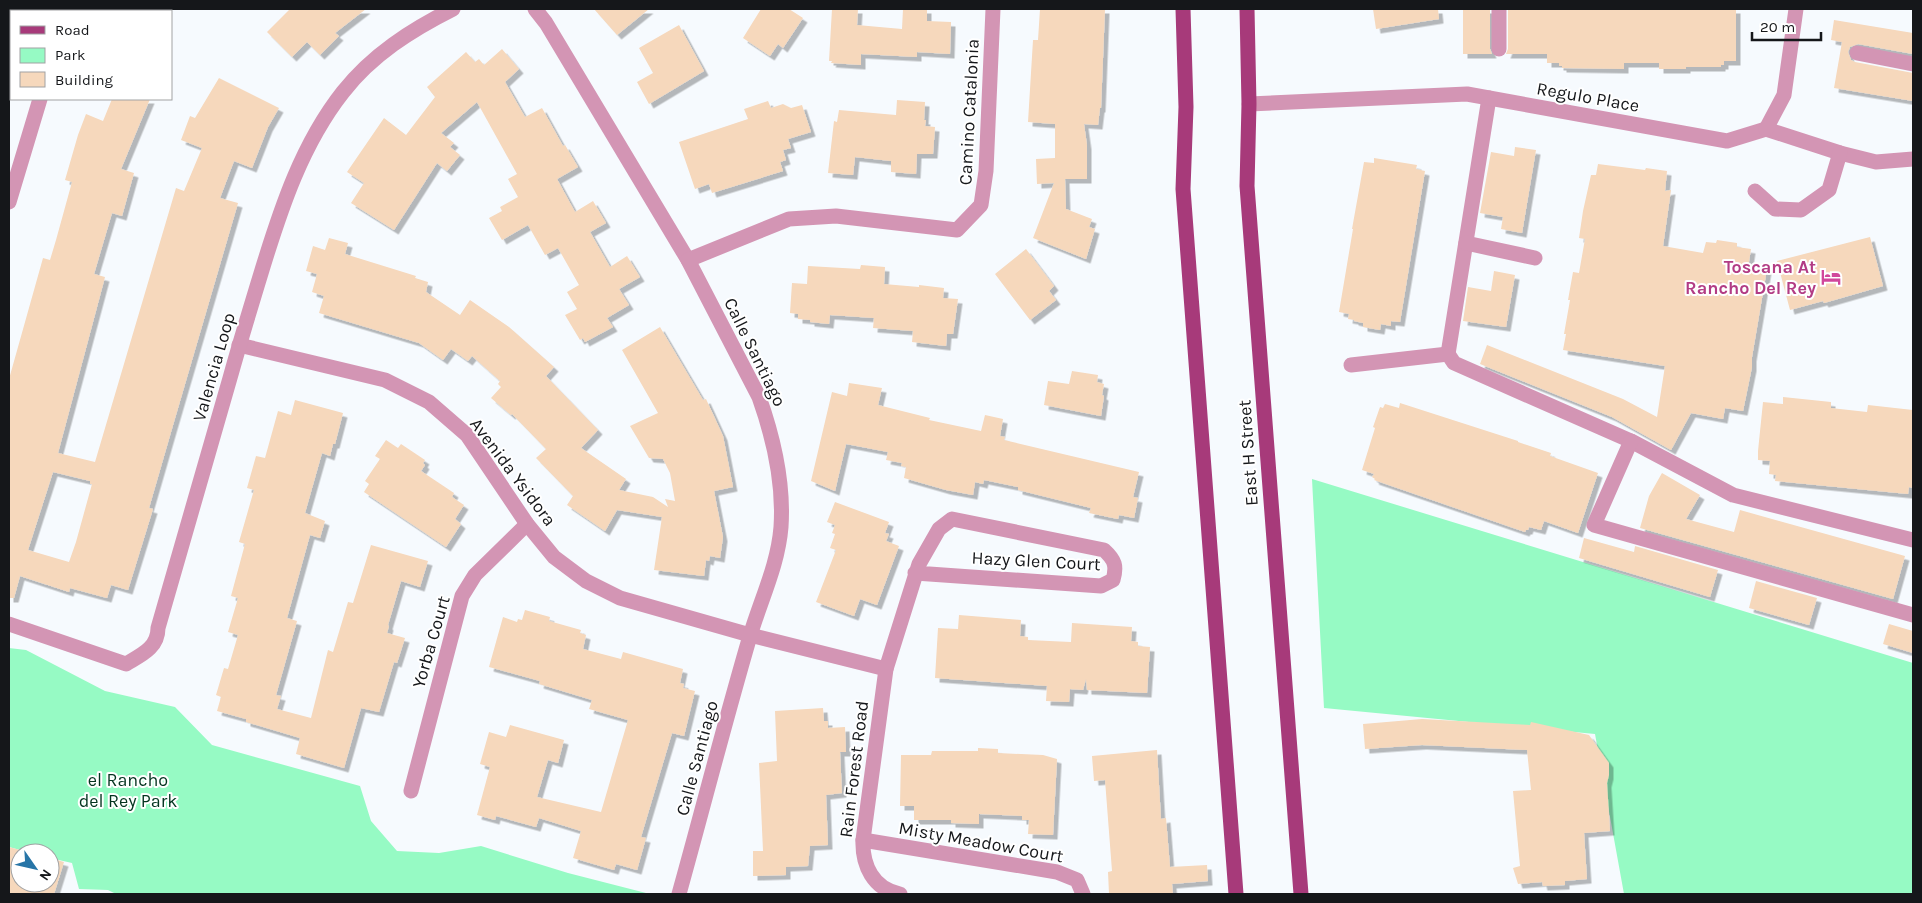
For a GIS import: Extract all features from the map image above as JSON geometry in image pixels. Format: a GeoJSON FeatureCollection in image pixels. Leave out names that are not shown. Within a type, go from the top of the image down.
{"type":"FeatureCollection","features":[{"type":"Feature","properties":{"kind":"main road"},"geometry":{"type":"LineString","coordinates":[[1183,9],[1186,107],[1183,189],[1236,894]]}},
{"type":"Feature","properties":{"kind":"main road","name":"East H Street"},"geometry":{"type":"LineString","coordinates":[[1247,9],[1249,104],[1247,186],[1301,894]]}},
{"type":"Feature","properties":{"kind":"street","name":"Valencia Loop"},"geometry":{"type":"LineString","coordinates":[[9,624],[126,664],[149,650],[158,635],[158,628],[239,344],[275,228],[309,144],[325,117],[344,91],[365,68],[387,48],[411,32],[453,9]]}},
{"type":"Feature","properties":{"kind":"street","name":"Calle Santiago"},"geometry":{"type":"LineString","coordinates":[[535,9],[546,23],[688,260],[759,397],[770,430],[779,471],[781,525],[779,552],[750,635],[679,894]]}},
{"type":"Feature","properties":{"kind":"street","name":"Camino Catalonia"},"geometry":{"type":"LineString","coordinates":[[688,260],[789,219],[836,216],[957,230],[981,205],[986,171],[993,9]]}},
{"type":"Feature","properties":{"kind":"street"},"geometry":{"type":"LineString","coordinates":[[1499,9],[1499,49]]}},
{"type":"Feature","properties":{"kind":"street"},"geometry":{"type":"LineString","coordinates":[[1796,9],[1784,96],[1766,129],[1840,153],[1876,162],[1913,159]]}},
{"type":"Feature","properties":{"kind":"street"},"geometry":{"type":"LineString","coordinates":[[1857,53],[1913,64]]}},
{"type":"Feature","properties":{"kind":"street","name":"Regulo Place"},"geometry":{"type":"LineString","coordinates":[[1249,104],[1467,94],[1727,141],[1766,129]]}},
{"type":"Feature","properties":{"kind":"street"},"geometry":{"type":"LineString","coordinates":[[1489,98],[1448,354],[1454,363],[1631,441],[1733,495],[1913,540]]}},
{"type":"Feature","properties":{"kind":"street"},"geometry":{"type":"LineString","coordinates":[[9,202],[40,100]]}},
{"type":"Feature","properties":{"kind":"street"},"geometry":{"type":"LineString","coordinates":[[1755,191],[1775,209],[1801,210],[1829,190],[1840,153]]}},
{"type":"Feature","properties":{"kind":"street"},"geometry":{"type":"LineString","coordinates":[[1466,243],[1535,258]]}},
{"type":"Feature","properties":{"kind":"street","name":"Avenida Ysidora"},"geometry":{"type":"LineString","coordinates":[[239,344],[385,380],[429,402],[467,435],[527,524],[554,557],[586,581],[620,598],[750,635]]}},
{"type":"Feature","properties":{"kind":"street"},"geometry":{"type":"LineString","coordinates":[[1351,365],[1448,354]]}},
{"type":"Feature","properties":{"kind":"street"},"geometry":{"type":"LineString","coordinates":[[1631,441],[1594,525],[1913,615]]}},
{"type":"Feature","properties":{"kind":"street","name":"Hazy Glen Court"},"geometry":{"type":"LineString","coordinates":[[916,572],[1101,586],[1113,580],[1116,568],[1113,558],[1104,550],[952,519]]}},
{"type":"Feature","properties":{"kind":"street","name":"Rain Forest Road"},"geometry":{"type":"LineString","coordinates":[[896,893],[873,878],[866,869],[862,849],[886,669],[916,572],[939,529],[952,519]]}},
{"type":"Feature","properties":{"kind":"street","name":"Yorba Court"},"geometry":{"type":"LineString","coordinates":[[411,791],[462,596],[475,575],[527,524]]}},
{"type":"Feature","properties":{"kind":"street"},"geometry":{"type":"LineString","coordinates":[[750,635],[886,669]]}},
{"type":"Feature","properties":{"kind":"street","name":"Misty Meadow Court"},"geometry":{"type":"LineString","coordinates":[[863,840],[1057,872],[1077,880],[1083,894]]}},
{"type":"Feature","properties":{"kind":"green space"},"geometry":{"type":"Polygon","coordinates":[[[1312,479],[1913,663],[1913,894],[1624,894],[1595,734],[1324,708],[1312,479]]]}},
{"type":"Feature","properties":{"kind":"green space","name":"el Rancho del Rey Park"},"geometry":{"type":"Polygon","coordinates":[[[9,648],[26,650],[105,691],[175,707],[212,745],[360,786],[371,821],[397,851],[439,853],[481,846],[568,873],[646,894],[116,894],[108,890],[79,889],[72,863],[60,860],[60,843],[10,843],[9,847],[9,648]]]}},
{"type":"Feature","properties":{"kind":"building"},"geometry":{"type":"Polygon","coordinates":[[[290,9],[366,9],[335,33],[339,36],[320,55],[307,42],[292,57],[267,32],[290,9]]]}},
{"type":"Feature","properties":{"kind":"building"},"geometry":{"type":"Polygon","coordinates":[[[594,9],[649,9],[617,35],[594,9]]]}},
{"type":"Feature","properties":{"kind":"building"},"geometry":{"type":"Polygon","coordinates":[[[761,9],[789,9],[803,18],[783,48],[778,44],[770,56],[743,38],[761,9]]]}},
{"type":"Feature","properties":{"kind":"building"},"geometry":{"type":"Polygon","coordinates":[[[832,9],[858,9],[857,25],[902,29],[903,9],[927,9],[927,21],[951,22],[950,54],[917,52],[917,57],[861,54],[861,65],[831,63],[832,61],[829,61],[832,9]]]}},
{"type":"Feature","properties":{"kind":"building"},"geometry":{"type":"Polygon","coordinates":[[[1040,9],[1105,9],[1101,108],[1098,125],[1084,124],[1087,145],[1087,179],[1065,179],[1066,209],[1092,219],[1089,227],[1095,229],[1086,259],[1033,238],[1054,183],[1037,184],[1036,159],[1055,158],[1055,124],[1028,122],[1033,40],[1038,40],[1040,9]]]}},
{"type":"Feature","properties":{"kind":"building"},"geometry":{"type":"Polygon","coordinates":[[[1373,9],[1438,9],[1439,19],[1376,29],[1373,9]]]}},
{"type":"Feature","properties":{"kind":"building"},"geometry":{"type":"Polygon","coordinates":[[[1463,9],[1490,9],[1490,49],[1492,54],[1463,54],[1463,9]]]}},
{"type":"Feature","properties":{"kind":"building"},"geometry":{"type":"Polygon","coordinates":[[[1508,9],[1736,9],[1736,61],[1724,61],[1724,65],[1721,65],[1721,67],[1686,67],[1686,69],[1659,69],[1659,63],[1624,63],[1624,69],[1562,68],[1562,66],[1559,66],[1559,63],[1547,63],[1547,54],[1506,54],[1508,49],[1508,9]]]}},
{"type":"Feature","properties":{"kind":"building"},"geometry":{"type":"Polygon","coordinates":[[[1834,20],[1913,33],[1913,54],[1858,44],[1850,47],[1848,52],[1851,60],[1855,62],[1913,73],[1913,101],[1834,88],[1842,42],[1831,40],[1834,20]]]}},
{"type":"Feature","properties":{"kind":"building"},"geometry":{"type":"Polygon","coordinates":[[[679,25],[704,71],[649,104],[637,82],[653,73],[639,48],[679,25]]]}},
{"type":"Feature","properties":{"kind":"building"},"geometry":{"type":"Polygon","coordinates":[[[502,49],[519,69],[505,82],[525,117],[542,108],[563,146],[565,145],[578,167],[557,179],[575,212],[593,201],[606,223],[590,232],[610,267],[627,256],[640,277],[619,289],[629,305],[607,318],[613,327],[585,342],[583,338],[580,340],[565,315],[577,309],[567,292],[579,285],[558,248],[545,255],[528,225],[502,240],[489,218],[502,211],[500,207],[518,197],[508,179],[517,174],[477,102],[441,133],[454,143],[450,147],[460,155],[447,171],[437,163],[394,230],[351,203],[364,183],[347,172],[384,118],[406,135],[435,97],[427,87],[466,52],[475,62],[479,59],[484,65],[502,49]]]}},
{"type":"Feature","properties":{"kind":"building"},"geometry":{"type":"Polygon","coordinates":[[[219,78],[279,108],[268,127],[252,168],[234,161],[220,198],[238,203],[149,508],[153,509],[128,590],[111,585],[107,598],[70,588],[69,592],[20,576],[14,598],[9,598],[9,379],[43,258],[50,260],[56,240],[72,182],[65,180],[78,135],[86,114],[103,121],[112,100],[150,100],[121,169],[134,173],[122,216],[112,213],[94,274],[105,277],[58,453],[95,462],[176,188],[184,191],[202,148],[181,140],[190,116],[195,118],[219,78]],[[53,472],[28,550],[69,562],[92,484],[90,484],[90,481],[53,472]]]}},
{"type":"Feature","properties":{"kind":"building"},"geometry":{"type":"Polygon","coordinates":[[[897,100],[925,102],[925,126],[935,127],[933,154],[917,154],[916,174],[891,172],[891,161],[855,157],[853,175],[828,173],[834,121],[837,122],[839,110],[896,115],[897,100]]]}},
{"type":"Feature","properties":{"kind":"building"},"geometry":{"type":"Polygon","coordinates":[[[768,101],[771,108],[783,104],[791,108],[802,105],[811,132],[788,139],[791,148],[783,150],[786,160],[780,162],[783,171],[712,193],[709,184],[695,189],[679,142],[748,119],[744,109],[768,101]]]}},
{"type":"Feature","properties":{"kind":"building"},"geometry":{"type":"Polygon","coordinates":[[[1515,147],[1536,150],[1522,233],[1501,229],[1503,217],[1480,213],[1491,152],[1514,156],[1515,147]]]}},
{"type":"Feature","properties":{"kind":"building"},"geometry":{"type":"Polygon","coordinates":[[[1374,158],[1417,165],[1416,169],[1425,171],[1400,322],[1391,321],[1391,326],[1381,324],[1380,330],[1363,327],[1363,323],[1348,319],[1349,314],[1339,312],[1364,162],[1374,163],[1374,158]]]}},
{"type":"Feature","properties":{"kind":"building"},"geometry":{"type":"Polygon","coordinates":[[[1598,164],[1667,171],[1665,191],[1671,190],[1663,246],[1703,253],[1706,242],[1716,243],[1717,240],[1737,243],[1737,247],[1751,249],[1748,268],[1768,263],[1752,357],[1752,367],[1743,411],[1725,408],[1723,419],[1691,413],[1671,450],[1612,417],[1480,364],[1487,345],[1623,399],[1657,417],[1665,366],[1563,350],[1573,272],[1579,273],[1585,239],[1579,238],[1583,211],[1591,175],[1596,175],[1598,164]]]}},
{"type":"Feature","properties":{"kind":"building","name":"Toscana At Rancho Del Rey"},"geometry":{"type":"Polygon","coordinates":[[[1870,237],[1883,286],[1824,303],[1823,301],[1790,310],[1777,261],[1870,237]]]}},
{"type":"Feature","properties":{"kind":"building"},"geometry":{"type":"Polygon","coordinates":[[[329,238],[348,243],[345,254],[416,276],[415,278],[428,282],[426,292],[460,315],[470,300],[509,327],[554,367],[546,376],[598,430],[581,448],[626,479],[619,490],[653,497],[668,507],[665,499],[675,501],[670,473],[663,459],[649,458],[630,426],[658,413],[622,350],[660,327],[703,400],[706,399],[723,436],[733,487],[714,491],[723,537],[720,558],[710,556],[709,561],[706,560],[704,576],[654,570],[662,517],[617,510],[605,531],[567,505],[573,496],[536,458],[546,449],[512,414],[491,398],[501,387],[498,384],[500,381],[472,356],[468,361],[451,349],[443,360],[419,343],[319,313],[324,296],[312,292],[317,274],[306,271],[313,246],[325,250],[329,238]]]}},
{"type":"Feature","properties":{"kind":"building"},"geometry":{"type":"Polygon","coordinates":[[[1026,249],[1054,286],[1049,291],[1056,300],[1030,320],[995,274],[1026,249]]]}},
{"type":"Feature","properties":{"kind":"building"},"geometry":{"type":"Polygon","coordinates":[[[861,265],[885,267],[884,284],[944,288],[943,298],[958,299],[953,334],[947,334],[946,346],[912,342],[913,331],[873,328],[874,318],[830,315],[829,324],[798,319],[798,314],[790,313],[792,283],[807,284],[808,266],[860,269],[861,265]]]}},
{"type":"Feature","properties":{"kind":"building"},"geometry":{"type":"Polygon","coordinates":[[[1494,271],[1515,275],[1506,327],[1463,321],[1468,287],[1491,291],[1494,271]]]}},
{"type":"Feature","properties":{"kind":"building"},"geometry":{"type":"Polygon","coordinates":[[[1072,371],[1098,375],[1097,382],[1104,384],[1101,416],[1044,405],[1048,381],[1069,384],[1072,371]]]}},
{"type":"Feature","properties":{"kind":"building"},"geometry":{"type":"Polygon","coordinates":[[[849,383],[882,388],[878,405],[930,418],[929,420],[981,431],[985,415],[1003,419],[1000,436],[1005,437],[1004,440],[1139,472],[1133,497],[1138,498],[1134,518],[1119,515],[1118,519],[1089,513],[1091,508],[1018,490],[1018,487],[984,480],[983,484],[975,482],[973,495],[946,490],[904,478],[906,467],[901,466],[902,463],[886,460],[888,452],[846,444],[835,491],[811,481],[832,392],[847,396],[849,383]]]}},
{"type":"Feature","properties":{"kind":"building"},"geometry":{"type":"Polygon","coordinates":[[[1783,397],[1831,402],[1831,408],[1867,412],[1868,405],[1913,410],[1913,488],[1909,487],[1908,494],[1775,481],[1776,475],[1769,474],[1770,461],[1758,460],[1758,451],[1763,402],[1783,404],[1783,397]]]}},
{"type":"Feature","properties":{"kind":"building"},"geometry":{"type":"Polygon","coordinates":[[[295,400],[343,413],[330,456],[322,453],[305,513],[325,521],[320,538],[310,535],[287,618],[297,621],[276,695],[281,696],[277,709],[311,718],[328,650],[333,652],[348,602],[353,603],[371,545],[428,561],[420,587],[401,581],[387,633],[405,638],[397,663],[394,662],[379,712],[361,708],[344,768],[296,754],[300,738],[217,711],[221,697],[216,695],[224,668],[228,669],[238,635],[228,632],[238,598],[231,596],[245,544],[239,542],[254,490],[247,488],[256,456],[265,458],[278,411],[291,415],[295,400]]]}},
{"type":"Feature","properties":{"kind":"building"},"geometry":{"type":"Polygon","coordinates":[[[1400,403],[1518,441],[1551,453],[1550,456],[1598,473],[1578,533],[1544,521],[1541,530],[1529,527],[1525,532],[1374,480],[1372,477],[1374,474],[1362,470],[1375,428],[1373,427],[1380,407],[1383,408],[1385,404],[1399,408],[1400,403]]]}},
{"type":"Feature","properties":{"kind":"building"},"geometry":{"type":"Polygon","coordinates":[[[386,440],[398,448],[401,444],[425,460],[423,463],[425,465],[421,471],[454,493],[452,497],[464,505],[455,519],[461,524],[446,547],[364,492],[369,484],[365,481],[380,459],[375,456],[386,440]]]}},
{"type":"Feature","properties":{"kind":"building"},"geometry":{"type":"Polygon","coordinates":[[[1662,473],[1700,495],[1686,519],[1734,532],[1740,510],[1905,556],[1893,599],[1640,528],[1649,496],[1662,473]]]}},
{"type":"Feature","properties":{"kind":"building"},"geometry":{"type":"Polygon","coordinates":[[[835,502],[889,522],[885,533],[889,534],[886,541],[899,546],[877,605],[860,599],[854,616],[816,602],[836,550],[830,548],[835,534],[832,533],[835,525],[827,522],[835,502]]]}},
{"type":"Feature","properties":{"kind":"building"},"geometry":{"type":"Polygon","coordinates":[[[1584,538],[1634,552],[1635,546],[1718,570],[1710,597],[1579,558],[1584,538]]]}},
{"type":"Feature","properties":{"kind":"building"},"geometry":{"type":"Polygon","coordinates":[[[1756,581],[1817,598],[1809,625],[1749,608],[1756,581]]]}},
{"type":"Feature","properties":{"kind":"building"},"geometry":{"type":"Polygon","coordinates":[[[525,610],[550,617],[549,621],[581,630],[580,633],[586,635],[583,649],[621,659],[623,652],[683,669],[680,683],[684,684],[683,688],[695,691],[684,736],[672,733],[641,837],[646,838],[637,870],[616,864],[614,870],[573,858],[581,831],[539,818],[536,827],[496,816],[495,820],[477,815],[490,767],[480,764],[489,732],[506,737],[510,725],[564,740],[558,763],[548,760],[537,797],[601,812],[628,720],[589,709],[592,700],[539,684],[540,681],[489,667],[503,617],[517,622],[518,619],[522,620],[525,610]]]}},
{"type":"Feature","properties":{"kind":"building"},"geometry":{"type":"Polygon","coordinates":[[[959,615],[1021,620],[1020,636],[1028,637],[1028,640],[1071,642],[1072,623],[1132,627],[1131,641],[1138,642],[1138,646],[1150,647],[1147,693],[1087,690],[1086,679],[1083,690],[1070,689],[1069,702],[1046,701],[1047,686],[935,678],[938,628],[958,629],[959,615]]]}},
{"type":"Feature","properties":{"kind":"building"},"geometry":{"type":"Polygon","coordinates":[[[1889,624],[1913,631],[1913,653],[1883,644],[1889,624]]]}},
{"type":"Feature","properties":{"kind":"building"},"geometry":{"type":"Polygon","coordinates":[[[823,708],[824,721],[828,721],[828,728],[845,727],[846,752],[840,752],[842,793],[826,795],[828,845],[810,846],[808,866],[786,867],[786,875],[753,876],[753,851],[763,851],[759,763],[777,761],[775,711],[823,708]]]}},
{"type":"Feature","properties":{"kind":"building"},"geometry":{"type":"Polygon","coordinates":[[[1422,719],[1530,725],[1531,722],[1589,735],[1609,763],[1607,783],[1610,831],[1584,833],[1587,879],[1565,881],[1565,885],[1543,886],[1542,882],[1518,884],[1513,868],[1520,866],[1513,791],[1531,790],[1527,750],[1422,745],[1365,749],[1363,724],[1422,719]]]}},
{"type":"Feature","properties":{"kind":"building"},"geometry":{"type":"Polygon","coordinates":[[[978,748],[998,749],[998,753],[1043,755],[1057,759],[1053,835],[1028,834],[1029,820],[1022,820],[1022,816],[979,814],[979,824],[951,823],[951,820],[914,820],[914,806],[900,806],[901,755],[931,755],[932,751],[978,751],[978,748]]]}},
{"type":"Feature","properties":{"kind":"building"},"geometry":{"type":"Polygon","coordinates":[[[1157,750],[1161,819],[1166,818],[1170,867],[1207,865],[1208,881],[1172,884],[1173,894],[1109,894],[1108,872],[1112,871],[1105,780],[1094,781],[1092,756],[1157,750]]]}},
{"type":"Feature","properties":{"kind":"building"},"geometry":{"type":"Polygon","coordinates":[[[9,847],[10,893],[54,893],[9,894],[9,847]]]}},
{"type":"Feature","properties":{"kind":"building"},"geometry":{"type":"Polygon","coordinates":[[[60,861],[64,862],[60,875],[60,861]]]}},
{"type":"Feature","properties":{"kind":"place","name":"Toscana At Rancho Del Rey"},"geometry":{"type":"Point","coordinates":[1831,277]}}]}
